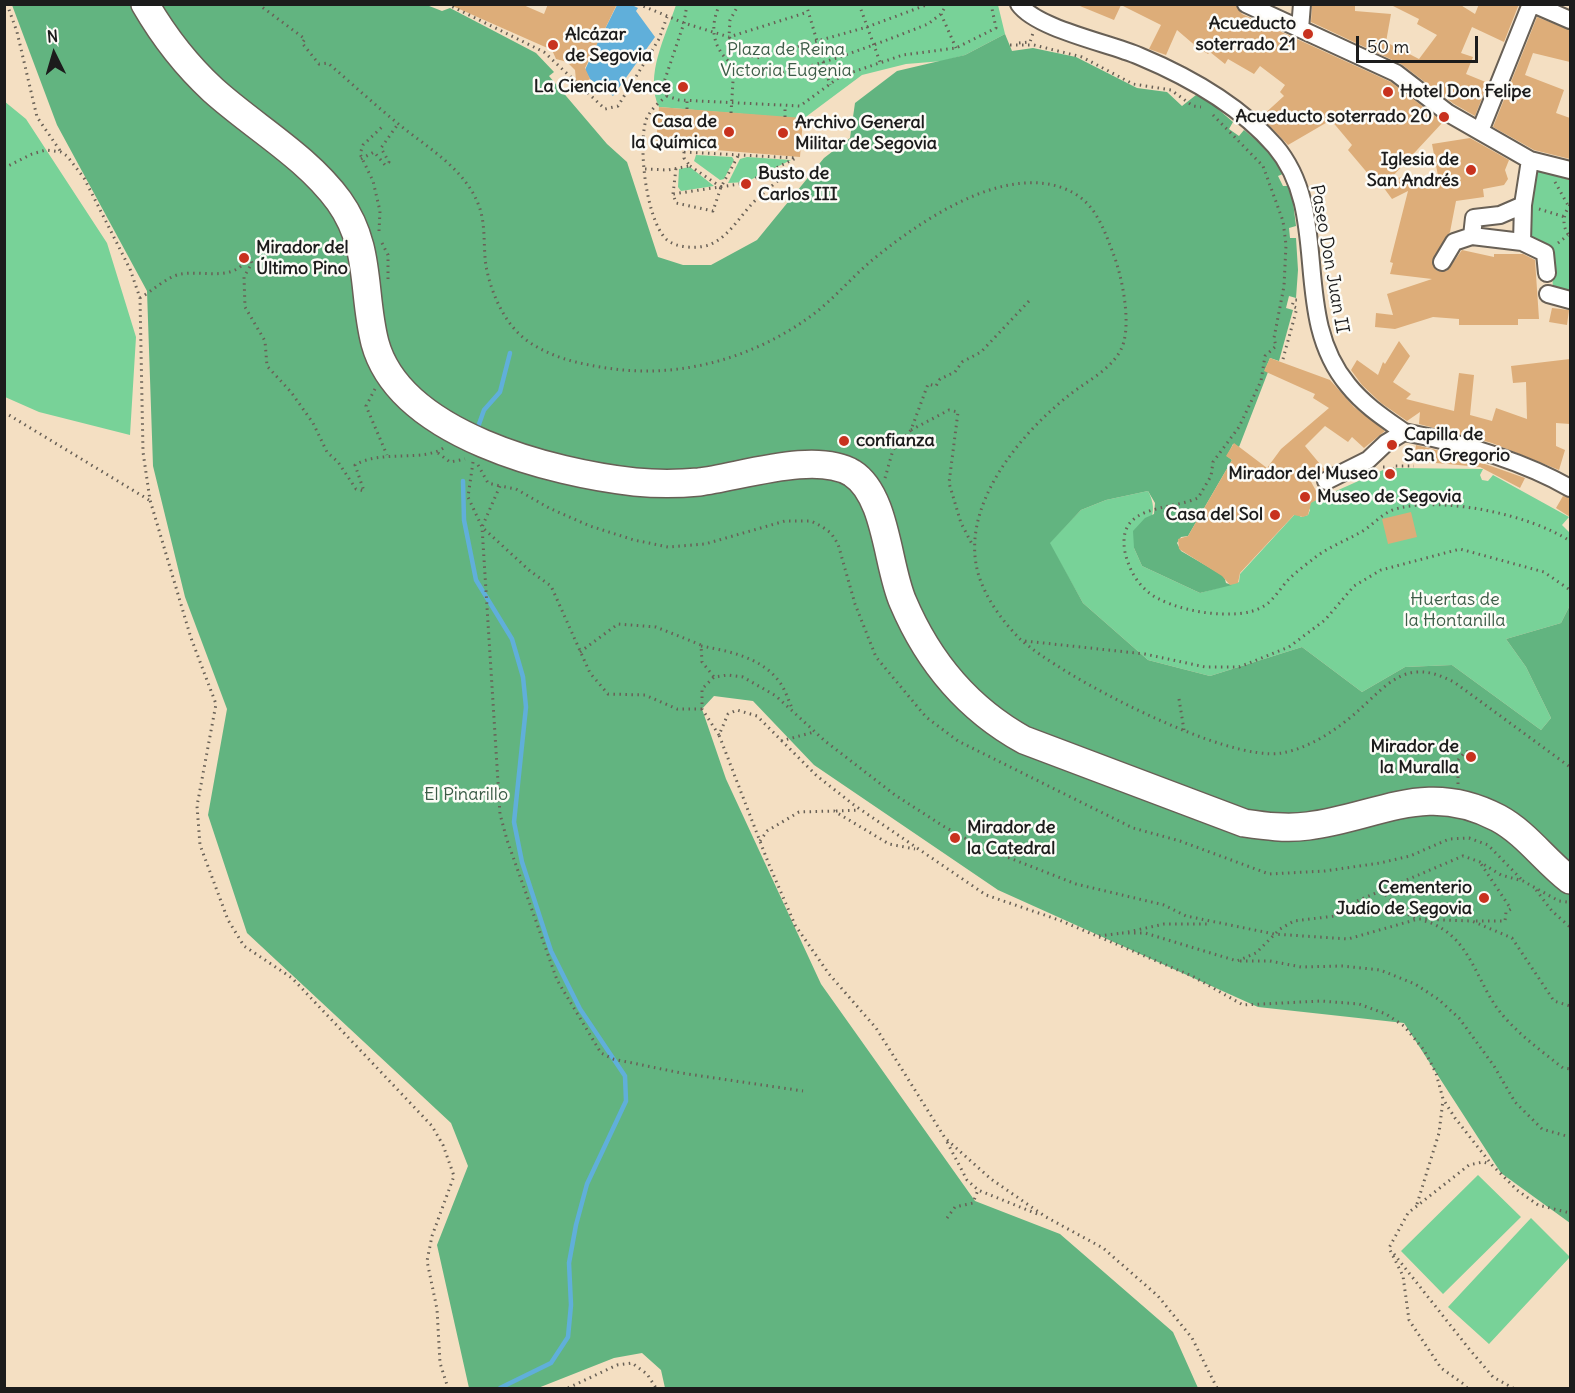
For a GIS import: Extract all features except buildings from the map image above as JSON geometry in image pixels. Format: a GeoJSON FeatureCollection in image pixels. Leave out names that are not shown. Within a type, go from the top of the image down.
{"type":"FeatureCollection","features":[{"type":"Feature","properties":{"kind":"main road"},"geometry":{"type":"LineString","coordinates":[[145,4],[160,30],[212,89],[312,172],[340,202],[363,253],[373,335],[386,368],[415,402],[468,446],[485,446],[589,475],[651,484],[699,482],[806,465],[839,468],[852,473],[870,492],[903,602],[936,662],[967,700],[1003,728],[1035,744],[1244,823],[1275,827],[1308,826],[1414,802],[1434,800],[1466,805],[1499,819],[1519,832],[1570,880]]}},
{"type":"Feature","properties":{"kind":"street","name":"Paseo Don Juan II"},"geometry":{"type":"LineString","coordinates":[[1019,4],[1037,20],[1137,55],[1194,82],[1246,119],[1274,146],[1294,176],[1304,209],[1316,319],[1324,345],[1346,384],[1364,404],[1404,432]]}},
{"type":"Feature","properties":{"kind":"street"},"geometry":{"type":"LineString","coordinates":[[1246,4],[1396,73],[1448,113],[1530,160],[1570,170]]}},
{"type":"Feature","properties":{"kind":"street"},"geometry":{"type":"LineString","coordinates":[[1300,29],[1302,4]]}},
{"type":"Feature","properties":{"kind":"street"},"geometry":{"type":"LineString","coordinates":[[1480,131],[1532,4],[1570,20]]}},
{"type":"Feature","properties":{"kind":"street"},"geometry":{"type":"LineString","coordinates":[[1522,242],[1523,205],[1530,160]]}},
{"type":"Feature","properties":{"kind":"street"},"geometry":{"type":"LineString","coordinates":[[1472,237],[1474,218],[1500,215],[1523,205]]}},
{"type":"Feature","properties":{"kind":"street"},"geometry":{"type":"LineString","coordinates":[[1442,262],[1454,242],[1472,237],[1522,242],[1543,250],[1547,273]]}},
{"type":"Feature","properties":{"kind":"street"},"geometry":{"type":"LineString","coordinates":[[1548,294],[1570,300]]}},
{"type":"Feature","properties":{"kind":"street"},"geometry":{"type":"LineString","coordinates":[[1326,481],[1368,460],[1386,443],[1404,432],[1454,441],[1484,451],[1570,488]]}},
{"type":"Feature","properties":{"kind":"path"},"geometry":{"type":"LineString","coordinates":[[7,4],[17,32],[37,117],[61,152],[84,178],[130,268],[140,298],[143,452],[150,500],[191,638],[216,704],[197,806],[200,845],[228,920],[244,946],[292,978],[432,1126],[443,1145],[454,1176],[432,1236],[427,1261],[437,1309],[440,1363],[448,1389]]}},
{"type":"Feature","properties":{"kind":"path"},"geometry":{"type":"LineString","coordinates":[[258,4],[305,39],[302,44],[319,64],[328,63],[398,124],[443,158],[465,181],[479,205],[486,268],[495,297],[511,326],[527,342],[570,362],[629,371],[674,371],[743,354],[811,316],[870,262],[918,225],[974,195],[1010,186],[1046,184],[1077,195],[1098,217],[1120,273],[1124,342],[1114,361],[1066,397],[1029,430],[979,510],[972,546]]}},
{"type":"Feature","properties":{"kind":"path"},"geometry":{"type":"LineString","coordinates":[[447,4],[544,51],[605,108],[618,106],[659,39],[667,17]]}},
{"type":"Feature","properties":{"kind":"path"},"geometry":{"type":"LineString","coordinates":[[638,4],[667,17],[729,37],[741,52],[757,58],[867,27],[929,4]]}},
{"type":"Feature","properties":{"kind":"path"},"geometry":{"type":"LineString","coordinates":[[687,4],[684,23],[664,81],[667,96],[671,99],[800,106],[841,76],[903,55],[956,48],[996,28],[990,4]]}},
{"type":"Feature","properties":{"kind":"path"},"geometry":{"type":"LineString","coordinates":[[720,4],[714,20],[714,32],[722,54],[744,71],[764,75],[823,61],[874,45],[928,24],[941,14],[946,4]]}},
{"type":"Feature","properties":{"kind":"path"},"geometry":{"type":"LineString","coordinates":[[729,37],[730,20],[739,4]]}},
{"type":"Feature","properties":{"kind":"path"},"geometry":{"type":"LineString","coordinates":[[806,4],[831,85]]}},
{"type":"Feature","properties":{"kind":"path"},"geometry":{"type":"LineString","coordinates":[[859,4],[880,62]]}},
{"type":"Feature","properties":{"kind":"path"},"geometry":{"type":"LineString","coordinates":[[729,37],[808,12]]}},
{"type":"Feature","properties":{"kind":"path"},"geometry":{"type":"LineString","coordinates":[[941,14],[956,48]]}},
{"type":"Feature","properties":{"kind":"path"},"geometry":{"type":"LineString","coordinates":[[1030,42],[1010,45],[1034,45],[1082,57],[1133,84],[1171,90],[1193,106],[1208,108],[1263,166],[1283,221],[1286,245],[1284,286],[1274,338],[1276,346],[1265,356],[1261,381],[1239,427],[1213,462],[1211,476],[1198,498],[1141,513],[1126,528],[1123,539],[1129,568],[1147,592],[1185,610],[1214,613],[1249,611],[1265,606],[1289,579],[1317,556],[1344,539],[1362,532],[1379,516],[1399,508],[1468,508],[1509,515],[1553,531],[1569,541],[1570,548]]}},
{"type":"Feature","properties":{"kind":"path"},"geometry":{"type":"LineString","coordinates":[[731,113],[734,65]]}},
{"type":"Feature","properties":{"kind":"path"},"geometry":{"type":"LineString","coordinates":[[667,96],[652,110],[646,120],[644,181],[655,219],[663,237],[670,242],[693,248],[708,246],[721,238],[758,197],[792,168]]}},
{"type":"Feature","properties":{"kind":"path"},"geometry":{"type":"LineString","coordinates":[[687,100],[687,109]]}},
{"type":"Feature","properties":{"kind":"path"},"geometry":{"type":"LineString","coordinates":[[784,117],[785,105]]}},
{"type":"Feature","properties":{"kind":"path"},"geometry":{"type":"LineString","coordinates":[[361,159],[374,152],[385,165],[389,162],[381,148],[398,124]]}},
{"type":"Feature","properties":{"kind":"path"},"geometry":{"type":"LineString","coordinates":[[383,126],[363,145],[361,159],[373,182],[380,211],[379,234],[388,255],[389,277],[386,285]]}},
{"type":"Feature","properties":{"kind":"path"},"geometry":{"type":"LineString","coordinates":[[673,194],[721,187],[746,183],[796,159],[738,156],[684,149],[684,158],[690,166],[721,187]]}},
{"type":"Feature","properties":{"kind":"path"},"geometry":{"type":"LineString","coordinates":[[4,168],[32,154],[46,150],[61,152]]}},
{"type":"Feature","properties":{"kind":"path"},"geometry":{"type":"LineString","coordinates":[[676,168],[673,194],[676,203],[713,211],[721,187],[738,156]]}},
{"type":"Feature","properties":{"kind":"path"},"geometry":{"type":"LineString","coordinates":[[645,169],[690,166]]}},
{"type":"Feature","properties":{"kind":"path"},"geometry":{"type":"LineString","coordinates":[[1555,183],[1570,206],[1564,217],[1565,229],[1570,237]]}},
{"type":"Feature","properties":{"kind":"path"},"geometry":{"type":"LineString","coordinates":[[1523,205],[1564,217]]}},
{"type":"Feature","properties":{"kind":"path"},"geometry":{"type":"LineString","coordinates":[[140,298],[179,274],[216,275],[231,272],[245,263],[249,255],[252,263],[244,278],[246,307],[265,341],[267,366],[291,392],[313,423],[327,452],[338,462],[356,489],[364,491],[355,465],[387,455],[438,453],[468,446]]}},
{"type":"Feature","properties":{"kind":"path"},"geometry":{"type":"LineString","coordinates":[[911,430],[928,384],[936,387],[940,379],[955,372],[962,362],[981,351],[1030,300]]}},
{"type":"Feature","properties":{"kind":"path"},"geometry":{"type":"LineString","coordinates":[[1293,303],[1298,304]]}},
{"type":"Feature","properties":{"kind":"path"},"geometry":{"type":"LineString","coordinates":[[386,368],[366,406],[387,455]]}},
{"type":"Feature","properties":{"kind":"path"},"geometry":{"type":"LineString","coordinates":[[884,483],[892,450],[911,430],[949,410],[958,412],[949,483],[961,523],[972,546],[979,578],[987,596],[1022,640],[1106,696],[1184,730],[1247,753],[1282,753],[1325,736],[1390,682],[1411,672],[1435,673],[1454,682],[1570,767]]}},
{"type":"Feature","properties":{"kind":"path"},"geometry":{"type":"LineString","coordinates":[[4,412],[150,500]]}},
{"type":"Feature","properties":{"kind":"path"},"geometry":{"type":"LineString","coordinates":[[438,453],[450,462],[468,446]]}},
{"type":"Feature","properties":{"kind":"path"},"geometry":{"type":"LineString","coordinates":[[468,446],[488,483],[516,489],[549,508],[590,526],[634,540],[668,547],[705,544],[784,522],[811,521],[821,526],[831,533],[838,544],[855,604],[876,657],[926,717],[958,741],[1133,828],[1180,841],[1269,873],[1325,871],[1380,863],[1410,856],[1449,839],[1469,838],[1488,845],[1522,881]]}},
{"type":"Feature","properties":{"kind":"path"},"geometry":{"type":"LineString","coordinates":[[468,446],[468,497],[482,527],[500,814],[535,921],[563,990],[601,1053],[613,1059],[681,1073],[803,1090]]}},
{"type":"Feature","properties":{"kind":"path"},"geometry":{"type":"LineString","coordinates":[[1390,464],[1390,470]]}},
{"type":"Feature","properties":{"kind":"path"},"geometry":{"type":"LineString","coordinates":[[482,527],[500,486]]}},
{"type":"Feature","properties":{"kind":"path"},"geometry":{"type":"LineString","coordinates":[[482,527],[530,571],[551,586],[590,673],[609,694],[645,695],[677,709],[702,709]]}},
{"type":"Feature","properties":{"kind":"path"},"geometry":{"type":"LineString","coordinates":[[1022,640],[1145,654],[1205,667],[1239,667],[1289,647],[1326,620],[1354,586],[1381,570],[1460,549],[1544,572],[1570,590]]}},
{"type":"Feature","properties":{"kind":"path"},"geometry":{"type":"LineString","coordinates":[[580,652],[618,624],[656,627],[701,645],[743,656],[764,666],[779,681],[795,714]]}},
{"type":"Feature","properties":{"kind":"path"},"geometry":{"type":"LineString","coordinates":[[701,645],[702,662],[714,678]]}},
{"type":"Feature","properties":{"kind":"path"},"geometry":{"type":"LineString","coordinates":[[1046,1217],[978,1190],[967,1180],[945,1138],[876,1028],[829,974],[795,925],[719,735],[702,709],[702,689],[714,678],[728,675],[743,676],[776,696],[814,732],[895,795],[979,846],[1076,885],[1164,905],[1186,916],[1218,924],[1274,934],[1348,939],[1418,919],[1505,921],[1506,912],[1511,909],[1480,862]]}},
{"type":"Feature","properties":{"kind":"path"},"geometry":{"type":"LineString","coordinates":[[1179,699],[1184,730]]}},
{"type":"Feature","properties":{"kind":"path"},"geometry":{"type":"LineString","coordinates":[[719,735],[722,721],[728,714],[736,710],[757,716],[817,776],[860,810],[986,895],[1097,936],[1192,976],[1243,1005],[1321,1001],[1359,1004],[1386,1014],[1404,1026],[1424,1050],[1436,1073],[1443,1098],[1475,1146],[1491,1165],[1517,1190],[1538,1205],[1570,1213]]}},
{"type":"Feature","properties":{"kind":"path"},"geometry":{"type":"LineString","coordinates":[[781,741],[814,732]]}},
{"type":"Feature","properties":{"kind":"path"},"geometry":{"type":"LineString","coordinates":[[1458,788],[1458,760],[1465,752],[1470,751]]}},
{"type":"Feature","properties":{"kind":"path"},"geometry":{"type":"LineString","coordinates":[[760,841],[767,831],[799,812],[860,810]]}},
{"type":"Feature","properties":{"kind":"path"},"geometry":{"type":"LineString","coordinates":[[834,811],[889,844],[918,849]]}},
{"type":"Feature","properties":{"kind":"path"},"geometry":{"type":"LineString","coordinates":[[1237,961],[1256,953],[1274,934],[1294,921],[1335,916],[1357,902],[1436,870],[1463,856],[1480,862],[1501,875],[1522,881],[1559,901],[1570,903]]}},
{"type":"Feature","properties":{"kind":"path"},"geometry":{"type":"LineString","coordinates":[[1536,889],[1552,910],[1570,927]]}},
{"type":"Feature","properties":{"kind":"path"},"geometry":{"type":"LineString","coordinates":[[1381,891],[1410,916],[1437,925],[1462,945],[1474,962],[1497,1008],[1526,1038],[1563,1068],[1570,1069]]}},
{"type":"Feature","properties":{"kind":"path"},"geometry":{"type":"LineString","coordinates":[[1472,921],[1512,938],[1554,1001],[1570,1006]]}},
{"type":"Feature","properties":{"kind":"path"},"geometry":{"type":"LineString","coordinates":[[1097,936],[1164,924],[1218,924]]}},
{"type":"Feature","properties":{"kind":"path"},"geometry":{"type":"LineString","coordinates":[[1122,933],[1145,933],[1237,961],[1380,970],[1415,984],[1438,999],[1459,1018],[1494,1066],[1515,1102],[1542,1129],[1570,1137]]}},
{"type":"Feature","properties":{"kind":"path"},"geometry":{"type":"LineString","coordinates":[[1417,1206],[1439,1133],[1443,1098]]}},
{"type":"Feature","properties":{"kind":"path"},"geometry":{"type":"LineString","coordinates":[[945,1138],[990,1179],[1046,1217],[1103,1248],[1158,1296],[1192,1338],[1217,1389]]}},
{"type":"Feature","properties":{"kind":"path"},"geometry":{"type":"LineString","coordinates":[[1389,1248],[1408,1213],[1469,1165],[1483,1162],[1491,1165]]}},
{"type":"Feature","properties":{"kind":"path"},"geometry":{"type":"LineString","coordinates":[[947,1218],[956,1207],[973,1203],[978,1190]]}},
{"type":"Feature","properties":{"kind":"path"},"geometry":{"type":"LineString","coordinates":[[1389,1248],[1403,1276],[1409,1320],[1442,1368],[1466,1385],[1467,1389]]}},
{"type":"Feature","properties":{"kind":"path"},"geometry":{"type":"LineString","coordinates":[[1389,1248],[1493,1377],[1513,1389]]}},
{"type":"Feature","properties":{"kind":"path"},"geometry":{"type":"LineString","coordinates":[[568,1389],[617,1365],[632,1362],[647,1374],[656,1389]]}},
{"type":"Feature","properties":{"kind":"green space","name":"El Pinarillo"},"geometry":{"type":"Polygon","coordinates":[[[424,4],[442,11],[450,8],[536,53],[554,72],[549,76],[607,144],[627,162],[658,257],[683,265],[711,265],[757,240],[824,158],[850,138],[855,103],[897,71],[965,55],[1005,34],[1012,51],[1033,48],[1076,57],[1137,88],[1167,92],[1182,106],[1196,95],[1211,103],[1233,122],[1229,129],[1239,136],[1244,130],[1275,156],[1285,173],[1278,176],[1283,186],[1291,186],[1296,226],[1289,228],[1290,238],[1296,238],[1298,270],[1296,298],[1289,296],[1286,308],[1293,310],[1279,361],[1270,358],[1265,370],[1268,372],[1239,447],[1233,444],[1227,456],[1232,460],[1188,536],[1181,537],[1177,543],[1181,551],[1224,576],[1226,583],[1232,585],[1200,593],[1142,566],[1134,548],[1133,531],[1145,518],[1154,514],[1155,503],[1148,491],[1106,500],[1081,510],[1050,543],[1083,603],[1148,660],[1210,676],[1302,647],[1362,692],[1405,667],[1452,665],[1541,730],[1551,718],[1526,667],[1506,639],[1561,623],[1570,605],[1570,1223],[1501,1173],[1404,1023],[1258,1007],[998,890],[814,765],[753,701],[714,696],[702,709],[726,779],[821,984],[975,1201],[1060,1234],[1173,1332],[1198,1388],[665,1388],[661,1370],[642,1353],[614,1358],[538,1388],[469,1388],[437,1245],[468,1166],[451,1123],[247,933],[208,815],[227,709],[185,597],[153,466],[147,291],[57,125],[12,5],[424,4]]]}},
{"type":"Feature","properties":{"kind":"green space","name":"Plaza de Reina Victoria Eugenia"},"geometry":{"type":"Polygon","coordinates":[[[676,5],[998,5],[1005,34],[965,55],[943,61],[906,64],[862,75],[803,119],[659,107],[655,95],[655,69],[676,5]]]}},
{"type":"Feature","properties":{"kind":"green space"},"geometry":{"type":"Polygon","coordinates":[[[4,101],[26,119],[107,243],[136,337],[130,435],[39,412],[5,397],[4,101]]]}},
{"type":"Feature","properties":{"kind":"green space"},"geometry":{"type":"Polygon","coordinates":[[[696,155],[732,157],[734,160],[724,179],[720,180],[694,161],[696,155]]]}},
{"type":"Feature","properties":{"kind":"green space"},"geometry":{"type":"Polygon","coordinates":[[[747,157],[791,160],[746,182],[728,183],[740,159],[747,157]]]}},
{"type":"Feature","properties":{"kind":"green space"},"geometry":{"type":"Polygon","coordinates":[[[690,167],[714,186],[681,191],[678,187],[679,169],[690,167]]]}},
{"type":"Feature","properties":{"kind":"green space"},"geometry":{"type":"Polygon","coordinates":[[[1537,171],[1570,180],[1570,295],[1553,290],[1551,249],[1527,239],[1537,171]]]}},
{"type":"Feature","properties":{"kind":"green space","name":"Huertas de la Hontanilla"},"geometry":{"type":"Polygon","coordinates":[[[1396,468],[1483,469],[1480,475],[1482,480],[1488,481],[1493,475],[1569,517],[1562,525],[1570,533],[1570,605],[1561,623],[1506,639],[1526,667],[1551,718],[1541,730],[1452,665],[1405,667],[1362,692],[1302,647],[1210,676],[1148,660],[1083,603],[1049,543],[1081,510],[1106,500],[1148,491],[1152,499],[1152,514],[1134,548],[1142,566],[1200,593],[1239,582],[1240,574],[1296,513],[1301,517],[1308,515],[1310,510],[1307,504],[1383,470],[1385,479],[1397,477],[1396,468]]]}},
{"type":"Feature","properties":{"kind":"green space"},"geometry":{"type":"Polygon","coordinates":[[[1478,1175],[1521,1217],[1443,1294],[1401,1251],[1478,1175]]]}},
{"type":"Feature","properties":{"kind":"green space"},"geometry":{"type":"Polygon","coordinates":[[[1531,1218],[1570,1257],[1489,1344],[1448,1307],[1531,1218]]]}},
{"type":"Feature","properties":{"kind":"water"},"geometry":{"type":"Polygon","coordinates":[[[617,5],[632,5],[638,8],[636,11],[655,37],[613,96],[590,79],[585,70],[599,39],[604,40],[602,35],[617,5]]]}},
{"type":"Feature","properties":{"kind":"waterway"},"geometry":{"type":"LineString","coordinates":[[478,427],[484,410],[500,392],[510,353]]}},
{"type":"Feature","properties":{"kind":"waterway"},"geometry":{"type":"LineString","coordinates":[[463,481],[464,520],[476,580],[512,639],[523,677],[526,707],[514,822],[522,862],[551,951],[580,1009],[625,1076],[626,1101],[587,1184],[576,1225],[569,1263],[571,1305],[568,1337],[551,1363],[500,1388]]}},
{"type":"Feature","properties":{"kind":"place","name":"Acueducto soterrado 21"},"geometry":{"type":"Point","coordinates":[1308,34]}},
{"type":"Feature","properties":{"kind":"place","name":"Alcázar de Segovia"},"geometry":{"type":"Point","coordinates":[553,45]}},
{"type":"Feature","properties":{"kind":"place","name":"La Ciencia Vence"},"geometry":{"type":"Point","coordinates":[683,87]}},
{"type":"Feature","properties":{"kind":"place","name":"Hotel Don Felipe"},"geometry":{"type":"Point","coordinates":[1388,92]}},
{"type":"Feature","properties":{"kind":"place","name":"Acueducto soterrado 20"},"geometry":{"type":"Point","coordinates":[1444,117]}},
{"type":"Feature","properties":{"kind":"place","name":"Casa de la Química"},"geometry":{"type":"Point","coordinates":[729,132]}},
{"type":"Feature","properties":{"kind":"place","name":"Archivo General Militar de Segovia"},"geometry":{"type":"Point","coordinates":[783,133]}},
{"type":"Feature","properties":{"kind":"place","name":"Iglesia de San Andrés"},"geometry":{"type":"Point","coordinates":[1471,170]}},
{"type":"Feature","properties":{"kind":"place","name":"Busto de Carlos III"},"geometry":{"type":"Point","coordinates":[746,184]}},
{"type":"Feature","properties":{"kind":"place","name":"Mirador del Último Pino"},"geometry":{"type":"Point","coordinates":[244,258]}},
{"type":"Feature","properties":{"kind":"place","name":"confianza"},"geometry":{"type":"Point","coordinates":[844,441]}},
{"type":"Feature","properties":{"kind":"place","name":"Capilla de San Gregorio"},"geometry":{"type":"Point","coordinates":[1392,445]}},
{"type":"Feature","properties":{"kind":"place","name":"Mirador del Museo"},"geometry":{"type":"Point","coordinates":[1390,474]}},
{"type":"Feature","properties":{"kind":"place","name":"Museo de Segovia"},"geometry":{"type":"Point","coordinates":[1305,497]}},
{"type":"Feature","properties":{"kind":"place","name":"Casa del Sol"},"geometry":{"type":"Point","coordinates":[1275,515]}},
{"type":"Feature","properties":{"kind":"place","name":"Mirador de la Muralla"},"geometry":{"type":"Point","coordinates":[1471,757]}},
{"type":"Feature","properties":{"kind":"place","name":"Mirador de la Catedral"},"geometry":{"type":"Point","coordinates":[955,838]}},
{"type":"Feature","properties":{"kind":"place","name":"Cementerio Judío de Segovia"},"geometry":{"type":"Point","coordinates":[1484,898]}}]}
